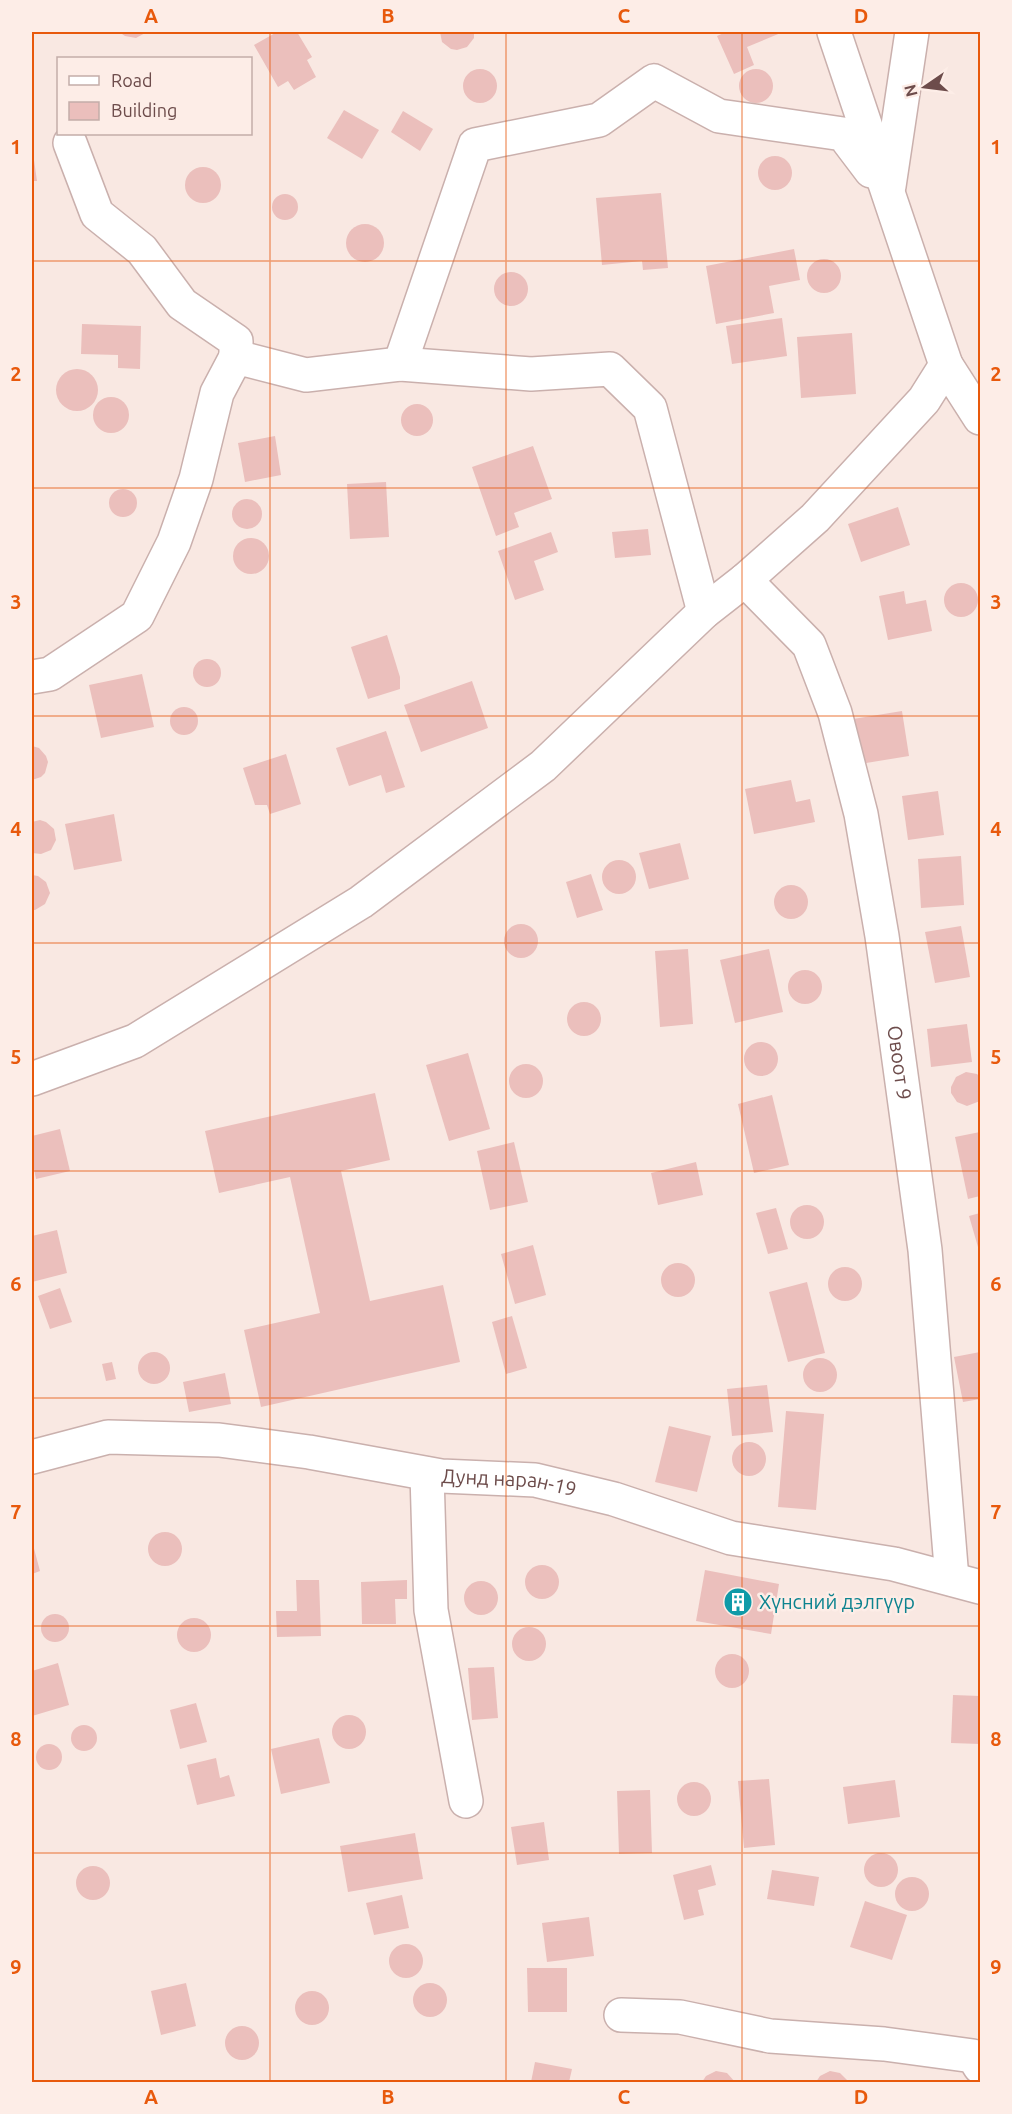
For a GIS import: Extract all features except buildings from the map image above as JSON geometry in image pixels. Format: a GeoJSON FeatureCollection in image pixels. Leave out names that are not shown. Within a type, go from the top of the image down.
{"type":"FeatureCollection","features":[{"type":"Feature","properties":{"kind":"street"},"geometry":{"type":"LineString","coordinates":[[834,32],[946,365],[981,418]]}},
{"type":"Feature","properties":{"kind":"street"},"geometry":{"type":"LineString","coordinates":[[888,193],[912,32]]}},
{"type":"Feature","properties":{"kind":"street"},"geometry":{"type":"LineString","coordinates":[[400,364],[475,146],[599,120],[654,81],[719,116],[843,134],[888,193]]}},
{"type":"Feature","properties":{"kind":"street"},"geometry":{"type":"LineString","coordinates":[[32,677],[50,674],[137,616],[174,542],[196,478],[217,393],[236,357],[236,341],[182,304],[142,250],[97,214],[70,143]]}},
{"type":"Feature","properties":{"kind":"street"},"geometry":{"type":"LineString","coordinates":[[236,357],[306,375],[400,364],[531,374],[610,369],[650,408],[704,612]]}},
{"type":"Feature","properties":{"kind":"street"},"geometry":{"type":"LineString","coordinates":[[32,1079],[135,1041],[361,902],[543,766],[704,612],[745,580],[815,518],[924,400],[946,365]]}},
{"type":"Feature","properties":{"kind":"street","name":"Овоот 9"},"geometry":{"type":"LineString","coordinates":[[745,580],[809,645],[835,713],[861,814],[882,936],[925,1250],[966,1583]]}},
{"type":"Feature","properties":{"kind":"street","name":"Дунд наран-19"},"geometry":{"type":"LineString","coordinates":[[32,1457],[108,1437],[219,1440],[309,1452],[441,1476],[535,1480],[614,1499],[731,1538],[894,1564],[966,1583]]}},
{"type":"Feature","properties":{"kind":"street"},"geometry":{"type":"LineString","coordinates":[[427,1474],[431,1610],[466,1801]]}},
{"type":"Feature","properties":{"kind":"street"},"geometry":{"type":"LineString","coordinates":[[621,2015],[680,2017],[770,2036],[884,2044],[973,2056],[981,2067]]}},
{"type":"Feature","properties":{"kind":"place","name":"Хүнсний дэлгүүр"},"geometry":{"type":"Point","coordinates":[738,1602]}}]}
